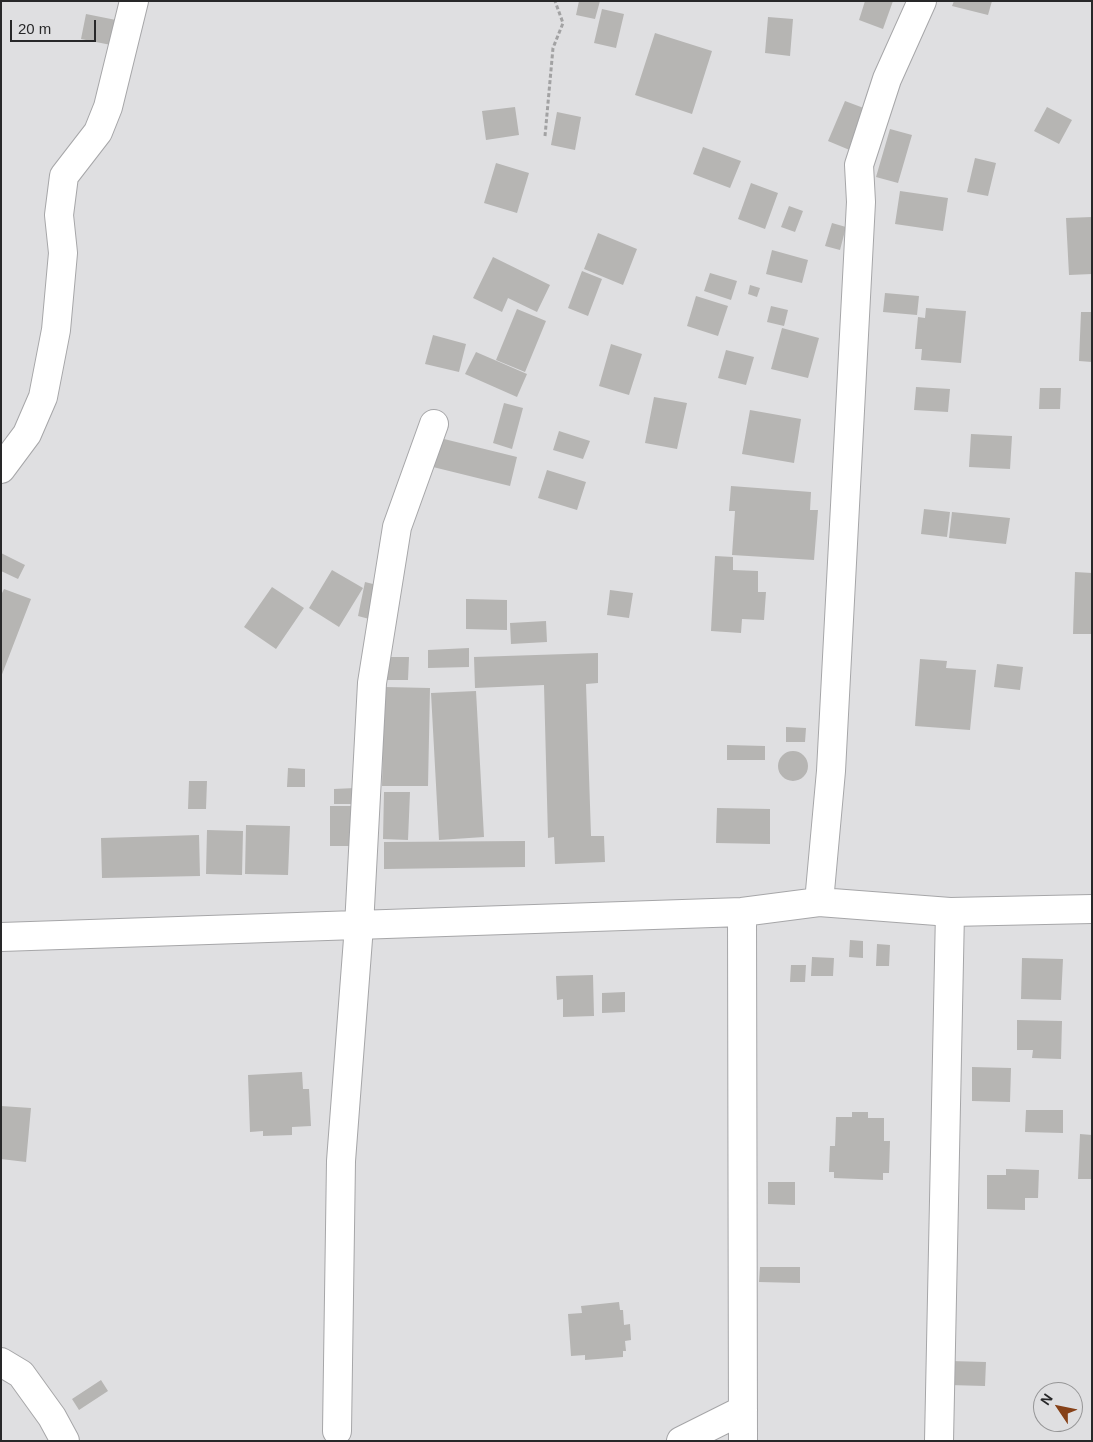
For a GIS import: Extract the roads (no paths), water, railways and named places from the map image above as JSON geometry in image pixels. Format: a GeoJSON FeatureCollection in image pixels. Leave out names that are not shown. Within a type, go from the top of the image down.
{"type":"FeatureCollection","features":[{"type":"Feature","properties":{"kind":"street"},"geometry":{"type":"LineString","coordinates":[[1,470],[27,434],[43,397],[56,330],[63,253],[59,215],[64,176],[98,132],[108,107],[134,1]]}},
{"type":"Feature","properties":{"kind":"street"},"geometry":{"type":"LineString","coordinates":[[818,902],[832,763],[861,202],[859,165],[887,79],[922,1]]}},
{"type":"Feature","properties":{"kind":"street"},"geometry":{"type":"LineString","coordinates":[[337,1432],[341,1161],[359,926],[372,683],[397,527],[434,424]]}},
{"type":"Feature","properties":{"kind":"street"},"geometry":{"type":"LineString","coordinates":[[1,937],[742,912],[818,902],[950,912],[1092,909]]}},
{"type":"Feature","properties":{"kind":"street"},"geometry":{"type":"LineString","coordinates":[[742,912],[743,1441]]}},
{"type":"Feature","properties":{"kind":"street"},"geometry":{"type":"LineString","coordinates":[[939,1441],[950,912]]}},
{"type":"Feature","properties":{"kind":"street"},"geometry":{"type":"LineString","coordinates":[[1,1362],[21,1374],[52,1417],[65,1441]]}},
{"type":"Feature","properties":{"kind":"street"},"geometry":{"type":"LineString","coordinates":[[681,1441],[743,1410]]}}]}
